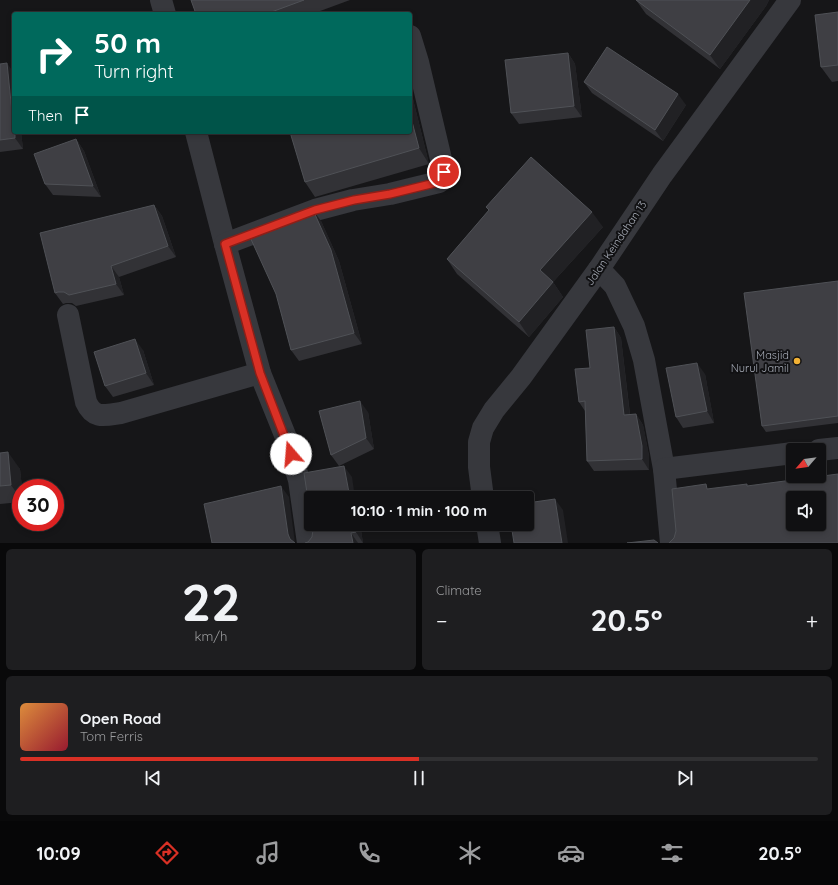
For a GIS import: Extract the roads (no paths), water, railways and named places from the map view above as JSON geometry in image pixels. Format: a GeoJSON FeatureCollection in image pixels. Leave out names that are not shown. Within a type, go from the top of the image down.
{"type":"FeatureCollection","features":[{"type":"Feature","properties":{"kind":"street"},"geometry":{"type":"LineString","coordinates":[[161,0],[164,12]]}},
{"type":"Feature","properties":{"kind":"street","name":"Jalan Keindahan 13"},"geometry":{"type":"LineString","coordinates":[[483,491],[479,467],[480,442],[483,428],[494,410],[521,377],[599,269],[662,175],[790,0]]}},
{"type":"Feature","properties":{"kind":"street"},"geometry":{"type":"LineString","coordinates":[[225,244],[315,210],[354,200],[390,194],[439,182],[443,179],[445,176],[443,165],[412,42]]}},
{"type":"Feature","properties":{"kind":"street"},"geometry":{"type":"LineString","coordinates":[[197,134],[260,373],[287,440],[299,480],[308,543]]}},
{"type":"Feature","properties":{"kind":"street"},"geometry":{"type":"LineString","coordinates":[[599,269],[615,286],[634,326],[644,360],[664,469],[671,543]]}},
{"type":"Feature","properties":{"kind":"street"},"geometry":{"type":"LineString","coordinates":[[68,315],[86,402],[92,411],[101,416],[121,413],[260,373]]}},
{"type":"Feature","properties":{"kind":"street"},"geometry":{"type":"LineString","coordinates":[[826,449],[838,448]]}},
{"type":"Feature","properties":{"kind":"street"},"geometry":{"type":"LineString","coordinates":[[664,469],[786,454]]}},
{"type":"Feature","properties":{"kind":"street"},"geometry":{"type":"LineString","coordinates":[[488,531],[490,543]]}},
{"type":"Feature","properties":{"kind":"place","name":"Masjid Nurul Jamil"},"geometry":{"type":"Point","coordinates":[797,361]}}]}
